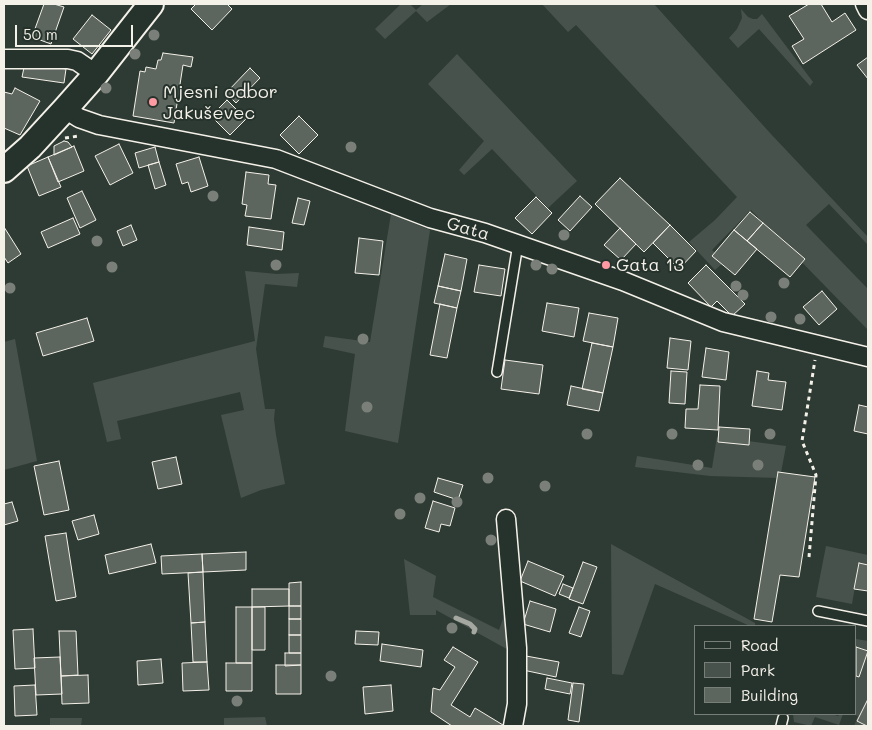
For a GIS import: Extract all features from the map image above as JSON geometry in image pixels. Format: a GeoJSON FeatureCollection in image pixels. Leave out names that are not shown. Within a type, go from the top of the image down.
{"type":"FeatureCollection","features":[{"type":"Feature","properties":{"kind":"main road"},"geometry":{"type":"LineString","coordinates":[[4,170],[30,147],[66,110],[151,4]]}},
{"type":"Feature","properties":{"kind":"street"},"geometry":{"type":"LineString","coordinates":[[864,4],[868,10]]}},
{"type":"Feature","properties":{"kind":"street"},"geometry":{"type":"LineString","coordinates":[[4,59],[68,59],[77,62],[96,74]]}},
{"type":"Feature","properties":{"kind":"street","name":"Gata"},"geometry":{"type":"LineString","coordinates":[[66,110],[79,118],[99,125],[276,159],[430,218],[485,233],[623,281],[724,322],[868,356]]}},
{"type":"Feature","properties":{"kind":"street"},"geometry":{"type":"LineString","coordinates":[[506,519],[517,648],[517,704],[513,726]]}},
{"type":"Feature","properties":{"kind":"lane"},"geometry":{"type":"LineString","coordinates":[[496,372],[518,244]]}},
{"type":"Feature","properties":{"kind":"lane"},"geometry":{"type":"LineString","coordinates":[[818,611],[868,621]]}},
{"type":"Feature","properties":{"kind":"path"},"geometry":{"type":"LineString","coordinates":[[809,558],[816,475],[802,441],[818,344]]}},
{"type":"Feature","properties":{"kind":"green space"},"geometry":{"type":"Polygon","coordinates":[[[401,4],[410,4],[416,10],[423,4],[451,4],[427,22],[416,11],[385,39],[375,29],[401,4]]]}},
{"type":"Feature","properties":{"kind":"green space"},"geometry":{"type":"Polygon","coordinates":[[[542,4],[654,4],[770,133],[868,237],[868,245],[829,204],[806,225],[868,289],[868,330],[751,210],[712,250],[724,262],[715,270],[689,242],[715,220],[737,197],[576,25],[568,32],[542,4]]]}},
{"type":"Feature","properties":{"kind":"green space"},"geometry":{"type":"Polygon","coordinates":[[[741,9],[748,17],[753,19],[757,19],[762,14],[813,82],[810,86],[759,29],[738,48],[729,38],[737,29],[742,18],[741,9]]]}},
{"type":"Feature","properties":{"kind":"green space"},"geometry":{"type":"Polygon","coordinates":[[[457,54],[577,181],[548,208],[492,149],[464,175],[459,170],[484,141],[428,84],[457,54]]]}},
{"type":"Feature","properties":{"kind":"green space"},"geometry":{"type":"Polygon","coordinates":[[[391,214],[430,230],[398,443],[345,431],[355,354],[323,347],[325,336],[370,342],[391,214]]]}},
{"type":"Feature","properties":{"kind":"green space"},"geometry":{"type":"Polygon","coordinates":[[[245,271],[277,274],[299,273],[297,287],[265,284],[256,349],[265,409],[275,409],[276,435],[285,484],[261,490],[241,498],[221,415],[244,410],[240,392],[117,421],[121,439],[107,442],[93,383],[255,341],[245,271]]]}},
{"type":"Feature","properties":{"kind":"green space"},"geometry":{"type":"Polygon","coordinates":[[[15,339],[37,461],[4,470],[4,342],[15,339]]]}},
{"type":"Feature","properties":{"kind":"green space"},"geometry":{"type":"Polygon","coordinates":[[[717,437],[786,446],[780,478],[710,476],[635,467],[637,456],[712,468],[717,437]]]}},
{"type":"Feature","properties":{"kind":"green space"},"geometry":{"type":"Polygon","coordinates":[[[611,544],[755,623],[755,625],[748,625],[655,584],[623,675],[612,674],[611,544]]]}},
{"type":"Feature","properties":{"kind":"green space"},"geometry":{"type":"Polygon","coordinates":[[[826,546],[868,555],[868,565],[859,563],[852,604],[816,597],[826,546]]]}},
{"type":"Feature","properties":{"kind":"green space"},"geometry":{"type":"Polygon","coordinates":[[[404,559],[436,576],[433,597],[499,630],[505,613],[512,617],[514,653],[436,610],[436,615],[410,615],[404,559]]]}},
{"type":"Feature","properties":{"kind":"green space"},"geometry":{"type":"Polygon","coordinates":[[[857,639],[868,641],[868,651],[857,647],[857,639]]]}},
{"type":"Feature","properties":{"kind":"green space"},"geometry":{"type":"Polygon","coordinates":[[[868,651],[868,699],[857,721],[867,726],[854,726],[858,716],[855,715],[857,715],[857,676],[859,677],[868,651]]]}},
{"type":"Feature","properties":{"kind":"green space"},"geometry":{"type":"Polygon","coordinates":[[[793,715],[843,715],[839,725],[815,717],[811,726],[794,722],[793,715]]]}},
{"type":"Feature","properties":{"kind":"green space"},"geometry":{"type":"Polygon","coordinates":[[[265,717],[267,726],[224,726],[224,718],[265,717]]]}},
{"type":"Feature","properties":{"kind":"green space"},"geometry":{"type":"Polygon","coordinates":[[[50,718],[82,718],[81,726],[50,726],[50,718]]]}},
{"type":"Feature","properties":{"kind":"building"},"geometry":{"type":"Polygon","coordinates":[[[44,4],[64,7],[51,44],[32,37],[44,4]]]}},
{"type":"Feature","properties":{"kind":"building"},"geometry":{"type":"Polygon","coordinates":[[[196,4],[227,4],[232,9],[212,30],[191,9],[196,4]]]}},
{"type":"Feature","properties":{"kind":"building"},"geometry":{"type":"Polygon","coordinates":[[[809,4],[821,4],[832,22],[845,13],[856,30],[803,64],[792,46],[804,39],[789,16],[809,4]]]}},
{"type":"Feature","properties":{"kind":"building"},"geometry":{"type":"Polygon","coordinates":[[[92,15],[111,30],[92,54],[73,39],[92,15]]]}},
{"type":"Feature","properties":{"kind":"building"},"geometry":{"type":"Polygon","coordinates":[[[163,53],[193,57],[191,67],[183,65],[174,123],[133,116],[140,71],[145,72],[146,67],[156,69],[158,60],[161,60],[163,53]]]}},
{"type":"Feature","properties":{"kind":"building"},"geometry":{"type":"Polygon","coordinates":[[[868,57],[868,79],[857,65],[868,57]]]}},
{"type":"Feature","properties":{"kind":"building"},"geometry":{"type":"Polygon","coordinates":[[[25,63],[66,69],[64,83],[22,77],[25,63]]]}},
{"type":"Feature","properties":{"kind":"building"},"geometry":{"type":"Polygon","coordinates":[[[250,68],[260,78],[236,103],[226,93],[250,68]]]}},
{"type":"Feature","properties":{"kind":"building"},"geometry":{"type":"Polygon","coordinates":[[[15,88],[40,101],[20,135],[4,128],[4,92],[12,94],[15,88]]]}},
{"type":"Feature","properties":{"kind":"building"},"geometry":{"type":"Polygon","coordinates":[[[227,100],[246,119],[230,135],[211,116],[227,100]]]}},
{"type":"Feature","properties":{"kind":"building"},"geometry":{"type":"Polygon","coordinates":[[[299,116],[318,135],[299,154],[280,135],[299,116]]]}},
{"type":"Feature","properties":{"kind":"building"},"geometry":{"type":"Polygon","coordinates":[[[64,141],[68,142],[72,147],[54,155],[54,146],[64,141]]]}},
{"type":"Feature","properties":{"kind":"building"},"geometry":{"type":"Polygon","coordinates":[[[119,144],[133,173],[110,185],[95,156],[119,144]]]}},
{"type":"Feature","properties":{"kind":"building"},"geometry":{"type":"Polygon","coordinates":[[[74,146],[84,171],[58,182],[48,157],[74,146]]]}},
{"type":"Feature","properties":{"kind":"building"},"geometry":{"type":"Polygon","coordinates":[[[155,147],[159,162],[139,168],[135,153],[155,147]]]}},
{"type":"Feature","properties":{"kind":"building"},"geometry":{"type":"Polygon","coordinates":[[[48,157],[61,187],[39,196],[27,166],[48,157]]]}},
{"type":"Feature","properties":{"kind":"building"},"geometry":{"type":"Polygon","coordinates":[[[199,157],[208,186],[191,192],[188,182],[182,184],[176,164],[199,157]]]}},
{"type":"Feature","properties":{"kind":"building"},"geometry":{"type":"Polygon","coordinates":[[[159,162],[166,185],[155,189],[148,165],[159,162]]]}},
{"type":"Feature","properties":{"kind":"building"},"geometry":{"type":"Polygon","coordinates":[[[246,172],[269,175],[268,184],[276,185],[271,219],[245,216],[247,205],[242,204],[246,172]]]}},
{"type":"Feature","properties":{"kind":"building"},"geometry":{"type":"Polygon","coordinates":[[[620,178],[670,225],[644,252],[595,204],[620,178]]]}},
{"type":"Feature","properties":{"kind":"building"},"geometry":{"type":"Polygon","coordinates":[[[82,191],[96,220],[80,228],[67,198],[82,191]]]}},
{"type":"Feature","properties":{"kind":"building"},"geometry":{"type":"Polygon","coordinates":[[[580,196],[592,207],[570,231],[558,220],[580,196]]]}},
{"type":"Feature","properties":{"kind":"building"},"geometry":{"type":"Polygon","coordinates":[[[536,197],[552,213],[532,234],[515,218],[536,197]]]}},
{"type":"Feature","properties":{"kind":"building"},"geometry":{"type":"Polygon","coordinates":[[[298,198],[310,201],[304,225],[292,223],[298,198]]]}},
{"type":"Feature","properties":{"kind":"building"},"geometry":{"type":"Polygon","coordinates":[[[750,212],[763,223],[747,241],[734,230],[750,212]]]}},
{"type":"Feature","properties":{"kind":"building"},"geometry":{"type":"Polygon","coordinates":[[[73,218],[80,234],[48,248],[41,232],[73,218]]]}},
{"type":"Feature","properties":{"kind":"building"},"geometry":{"type":"Polygon","coordinates":[[[763,223],[805,259],[790,277],[747,241],[763,223]]]}},
{"type":"Feature","properties":{"kind":"building"},"geometry":{"type":"Polygon","coordinates":[[[131,225],[137,240],[123,246],[117,231],[131,225]]]}},
{"type":"Feature","properties":{"kind":"building"},"geometry":{"type":"Polygon","coordinates":[[[670,225],[696,251],[679,269],[653,243],[670,225]]]}},
{"type":"Feature","properties":{"kind":"building"},"geometry":{"type":"Polygon","coordinates":[[[4,227],[21,254],[8,263],[4,257],[4,227]]]}},
{"type":"Feature","properties":{"kind":"building"},"geometry":{"type":"Polygon","coordinates":[[[249,227],[284,232],[282,250],[247,245],[249,227]]]}},
{"type":"Feature","properties":{"kind":"building"},"geometry":{"type":"Polygon","coordinates":[[[620,228],[636,244],[621,260],[604,245],[620,228]]]}},
{"type":"Feature","properties":{"kind":"building"},"geometry":{"type":"Polygon","coordinates":[[[734,230],[757,249],[735,275],[712,256],[734,230]]]}},
{"type":"Feature","properties":{"kind":"building"},"geometry":{"type":"Polygon","coordinates":[[[359,238],[383,241],[379,275],[355,273],[359,238]]]}},
{"type":"Feature","properties":{"kind":"building"},"geometry":{"type":"Polygon","coordinates":[[[445,254],[467,259],[461,291],[438,286],[445,254]]]}},
{"type":"Feature","properties":{"kind":"building"},"geometry":{"type":"Polygon","coordinates":[[[479,265],[505,269],[501,296],[474,292],[479,265]]]}},
{"type":"Feature","properties":{"kind":"building"},"geometry":{"type":"Polygon","coordinates":[[[706,265],[745,304],[732,316],[717,301],[711,307],[688,283],[706,265]]]}},
{"type":"Feature","properties":{"kind":"building"},"geometry":{"type":"Polygon","coordinates":[[[438,286],[461,291],[457,308],[434,303],[438,286]]]}},
{"type":"Feature","properties":{"kind":"building"},"geometry":{"type":"Polygon","coordinates":[[[822,291],[837,309],[819,325],[803,307],[822,291]]]}},
{"type":"Feature","properties":{"kind":"building"},"geometry":{"type":"Polygon","coordinates":[[[547,303],[579,308],[574,337],[542,331],[547,303]]]}},
{"type":"Feature","properties":{"kind":"building"},"geometry":{"type":"Polygon","coordinates":[[[440,304],[457,308],[447,358],[430,355],[440,304]]]}},
{"type":"Feature","properties":{"kind":"building"},"geometry":{"type":"Polygon","coordinates":[[[589,313],[618,318],[613,347],[583,341],[589,313]]]}},
{"type":"Feature","properties":{"kind":"building"},"geometry":{"type":"Polygon","coordinates":[[[87,318],[94,341],[43,356],[36,333],[87,318]]]}},
{"type":"Feature","properties":{"kind":"building"},"geometry":{"type":"Polygon","coordinates":[[[670,338],[691,341],[688,370],[667,368],[670,338]]]}},
{"type":"Feature","properties":{"kind":"building"},"geometry":{"type":"Polygon","coordinates":[[[592,343],[613,347],[603,393],[582,389],[592,343]]]}},
{"type":"Feature","properties":{"kind":"building"},"geometry":{"type":"Polygon","coordinates":[[[706,348],[729,352],[726,380],[702,377],[706,348]]]}},
{"type":"Feature","properties":{"kind":"building"},"geometry":{"type":"Polygon","coordinates":[[[505,360],[543,365],[539,394],[501,389],[505,360]]]}},
{"type":"Feature","properties":{"kind":"building"},"geometry":{"type":"Polygon","coordinates":[[[671,371],[687,372],[685,404],[669,403],[671,371]]]}},
{"type":"Feature","properties":{"kind":"building"},"geometry":{"type":"Polygon","coordinates":[[[757,371],[769,373],[768,380],[786,382],[782,410],[752,406],[757,371]]]}},
{"type":"Feature","properties":{"kind":"building"},"geometry":{"type":"Polygon","coordinates":[[[700,385],[720,386],[718,430],[685,428],[686,409],[698,409],[700,385]]]}},
{"type":"Feature","properties":{"kind":"building"},"geometry":{"type":"Polygon","coordinates":[[[571,386],[603,393],[599,411],[567,405],[571,386]]]}},
{"type":"Feature","properties":{"kind":"building"},"geometry":{"type":"Polygon","coordinates":[[[859,405],[868,407],[868,434],[854,431],[859,405]]]}},
{"type":"Feature","properties":{"kind":"building"},"geometry":{"type":"Polygon","coordinates":[[[719,427],[750,429],[749,445],[718,442],[719,427]]]}},
{"type":"Feature","properties":{"kind":"building"},"geometry":{"type":"Polygon","coordinates":[[[176,457],[182,484],[158,489],[152,462],[176,457]]]}},
{"type":"Feature","properties":{"kind":"building"},"geometry":{"type":"Polygon","coordinates":[[[59,461],[69,510],[44,515],[34,466],[59,461]]]}},
{"type":"Feature","properties":{"kind":"building"},"geometry":{"type":"Polygon","coordinates":[[[778,472],[815,477],[799,577],[780,575],[772,622],[754,619],[778,472]]]}},
{"type":"Feature","properties":{"kind":"building"},"geometry":{"type":"Polygon","coordinates":[[[438,478],[463,485],[458,500],[434,492],[438,478]]]}},
{"type":"Feature","properties":{"kind":"building"},"geometry":{"type":"Polygon","coordinates":[[[433,501],[455,508],[450,526],[441,524],[439,532],[425,528],[433,501]]]}},
{"type":"Feature","properties":{"kind":"building"},"geometry":{"type":"Polygon","coordinates":[[[12,502],[18,521],[4,525],[4,504],[12,502]]]}},
{"type":"Feature","properties":{"kind":"building"},"geometry":{"type":"Polygon","coordinates":[[[94,515],[99,534],[78,540],[72,521],[94,515]]]}},
{"type":"Feature","properties":{"kind":"building"},"geometry":{"type":"Polygon","coordinates":[[[66,533],[76,597],[56,601],[45,536],[66,533]]]}},
{"type":"Feature","properties":{"kind":"building"},"geometry":{"type":"Polygon","coordinates":[[[151,544],[156,563],[109,574],[105,555],[151,544]]]}},
{"type":"Feature","properties":{"kind":"building"},"geometry":{"type":"Polygon","coordinates":[[[246,552],[246,570],[203,572],[202,554],[246,552]]]}},
{"type":"Feature","properties":{"kind":"building"},"geometry":{"type":"Polygon","coordinates":[[[202,554],[203,572],[162,574],[161,556],[202,554]]]}},
{"type":"Feature","properties":{"kind":"building"},"geometry":{"type":"Polygon","coordinates":[[[528,561],[564,576],[555,596],[520,581],[528,561]]]}},
{"type":"Feature","properties":{"kind":"building"},"geometry":{"type":"Polygon","coordinates":[[[583,562],[597,567],[583,604],[569,599],[583,562]]]}},
{"type":"Feature","properties":{"kind":"building"},"geometry":{"type":"Polygon","coordinates":[[[859,563],[868,565],[868,591],[854,589],[859,563]]]}},
{"type":"Feature","properties":{"kind":"building"},"geometry":{"type":"Polygon","coordinates":[[[203,572],[205,622],[191,623],[188,573],[203,572]]]}},
{"type":"Feature","properties":{"kind":"building"},"geometry":{"type":"Polygon","coordinates":[[[301,582],[301,606],[289,606],[289,583],[301,582]]]}},
{"type":"Feature","properties":{"kind":"building"},"geometry":{"type":"Polygon","coordinates":[[[563,584],[573,588],[569,598],[559,594],[563,584]]]}},
{"type":"Feature","properties":{"kind":"building"},"geometry":{"type":"Polygon","coordinates":[[[252,589],[289,589],[289,606],[252,607],[252,589]]]}},
{"type":"Feature","properties":{"kind":"building"},"geometry":{"type":"Polygon","coordinates":[[[530,601],[556,609],[550,632],[523,624],[530,601]]]}},
{"type":"Feature","properties":{"kind":"building"},"geometry":{"type":"Polygon","coordinates":[[[289,606],[301,606],[301,619],[289,619],[289,606]]]}},
{"type":"Feature","properties":{"kind":"building"},"geometry":{"type":"Polygon","coordinates":[[[236,607],[252,607],[252,663],[236,663],[236,607]]]}},
{"type":"Feature","properties":{"kind":"building"},"geometry":{"type":"Polygon","coordinates":[[[252,607],[265,607],[265,650],[252,650],[252,607]]]}},
{"type":"Feature","properties":{"kind":"building"},"geometry":{"type":"Polygon","coordinates":[[[579,607],[590,611],[581,637],[569,633],[579,607]]]}},
{"type":"Feature","properties":{"kind":"building"},"geometry":{"type":"Polygon","coordinates":[[[289,619],[301,619],[301,635],[289,635],[289,619]]]}},
{"type":"Feature","properties":{"kind":"building"},"geometry":{"type":"Polygon","coordinates":[[[205,622],[207,662],[193,662],[191,623],[205,622]]]}},
{"type":"Feature","properties":{"kind":"building"},"geometry":{"type":"Polygon","coordinates":[[[33,629],[35,668],[15,669],[13,630],[33,629]]]}},
{"type":"Feature","properties":{"kind":"building"},"geometry":{"type":"Polygon","coordinates":[[[59,631],[76,631],[78,675],[61,676],[59,631]]]}},
{"type":"Feature","properties":{"kind":"building"},"geometry":{"type":"Polygon","coordinates":[[[356,631],[379,632],[378,645],[355,644],[356,631]]]}},
{"type":"Feature","properties":{"kind":"building"},"geometry":{"type":"Polygon","coordinates":[[[289,635],[301,635],[301,653],[289,653],[289,635]]]}},
{"type":"Feature","properties":{"kind":"building"},"geometry":{"type":"Polygon","coordinates":[[[382,644],[423,650],[421,667],[380,661],[382,644]]]}},
{"type":"Feature","properties":{"kind":"building"},"geometry":{"type":"Polygon","coordinates":[[[453,647],[478,662],[451,705],[470,717],[475,708],[502,726],[452,726],[431,712],[433,688],[440,690],[455,667],[444,660],[453,647]]]}},
{"type":"Feature","properties":{"kind":"building"},"geometry":{"type":"Polygon","coordinates":[[[857,647],[868,651],[859,677],[857,676],[857,647]]]}},
{"type":"Feature","properties":{"kind":"building"},"geometry":{"type":"Polygon","coordinates":[[[285,653],[301,653],[301,665],[285,666],[285,653]]]}},
{"type":"Feature","properties":{"kind":"building"},"geometry":{"type":"Polygon","coordinates":[[[526,656],[559,662],[556,677],[523,670],[526,656]]]}},
{"type":"Feature","properties":{"kind":"building"},"geometry":{"type":"Polygon","coordinates":[[[60,657],[62,694],[36,695],[34,658],[60,657]]]}},
{"type":"Feature","properties":{"kind":"building"},"geometry":{"type":"Polygon","coordinates":[[[161,659],[163,683],[138,685],[137,661],[161,659]]]}},
{"type":"Feature","properties":{"kind":"building"},"geometry":{"type":"Polygon","coordinates":[[[207,662],[209,690],[183,691],[182,663],[207,662]]]}},
{"type":"Feature","properties":{"kind":"building"},"geometry":{"type":"Polygon","coordinates":[[[226,663],[252,663],[252,691],[226,691],[226,663]]]}},
{"type":"Feature","properties":{"kind":"building"},"geometry":{"type":"Polygon","coordinates":[[[276,665],[301,665],[301,694],[276,694],[276,665]]]}},
{"type":"Feature","properties":{"kind":"building"},"geometry":{"type":"Polygon","coordinates":[[[88,675],[89,703],[62,704],[61,676],[88,675]]]}},
{"type":"Feature","properties":{"kind":"building"},"geometry":{"type":"Polygon","coordinates":[[[547,678],[572,683],[570,694],[545,689],[547,678]]]}},
{"type":"Feature","properties":{"kind":"building"},"geometry":{"type":"Polygon","coordinates":[[[573,683],[584,684],[579,722],[568,720],[573,683]]]}},
{"type":"Feature","properties":{"kind":"building"},"geometry":{"type":"Polygon","coordinates":[[[35,685],[37,715],[15,716],[14,686],[35,685]]]}},
{"type":"Feature","properties":{"kind":"building"},"geometry":{"type":"Polygon","coordinates":[[[391,685],[393,711],[365,714],[363,687],[391,685]]]}},
{"type":"Feature","properties":{"kind":"building"},"geometry":{"type":"Polygon","coordinates":[[[868,699],[868,726],[867,726],[857,721],[868,699]]]}},
{"type":"Feature","properties":{"kind":"waterway"},"geometry":{"type":"LineString","coordinates":[[456,618],[470,624],[475,629],[474,632]]}},
{"type":"Feature","properties":{"kind":"place","name":"Mjesni odbor Jakuševec"},"geometry":{"type":"Point","coordinates":[153,102]}},
{"type":"Feature","properties":{"kind":"place","name":"Gata 13"},"geometry":{"type":"Point","coordinates":[606,265]}}]}
